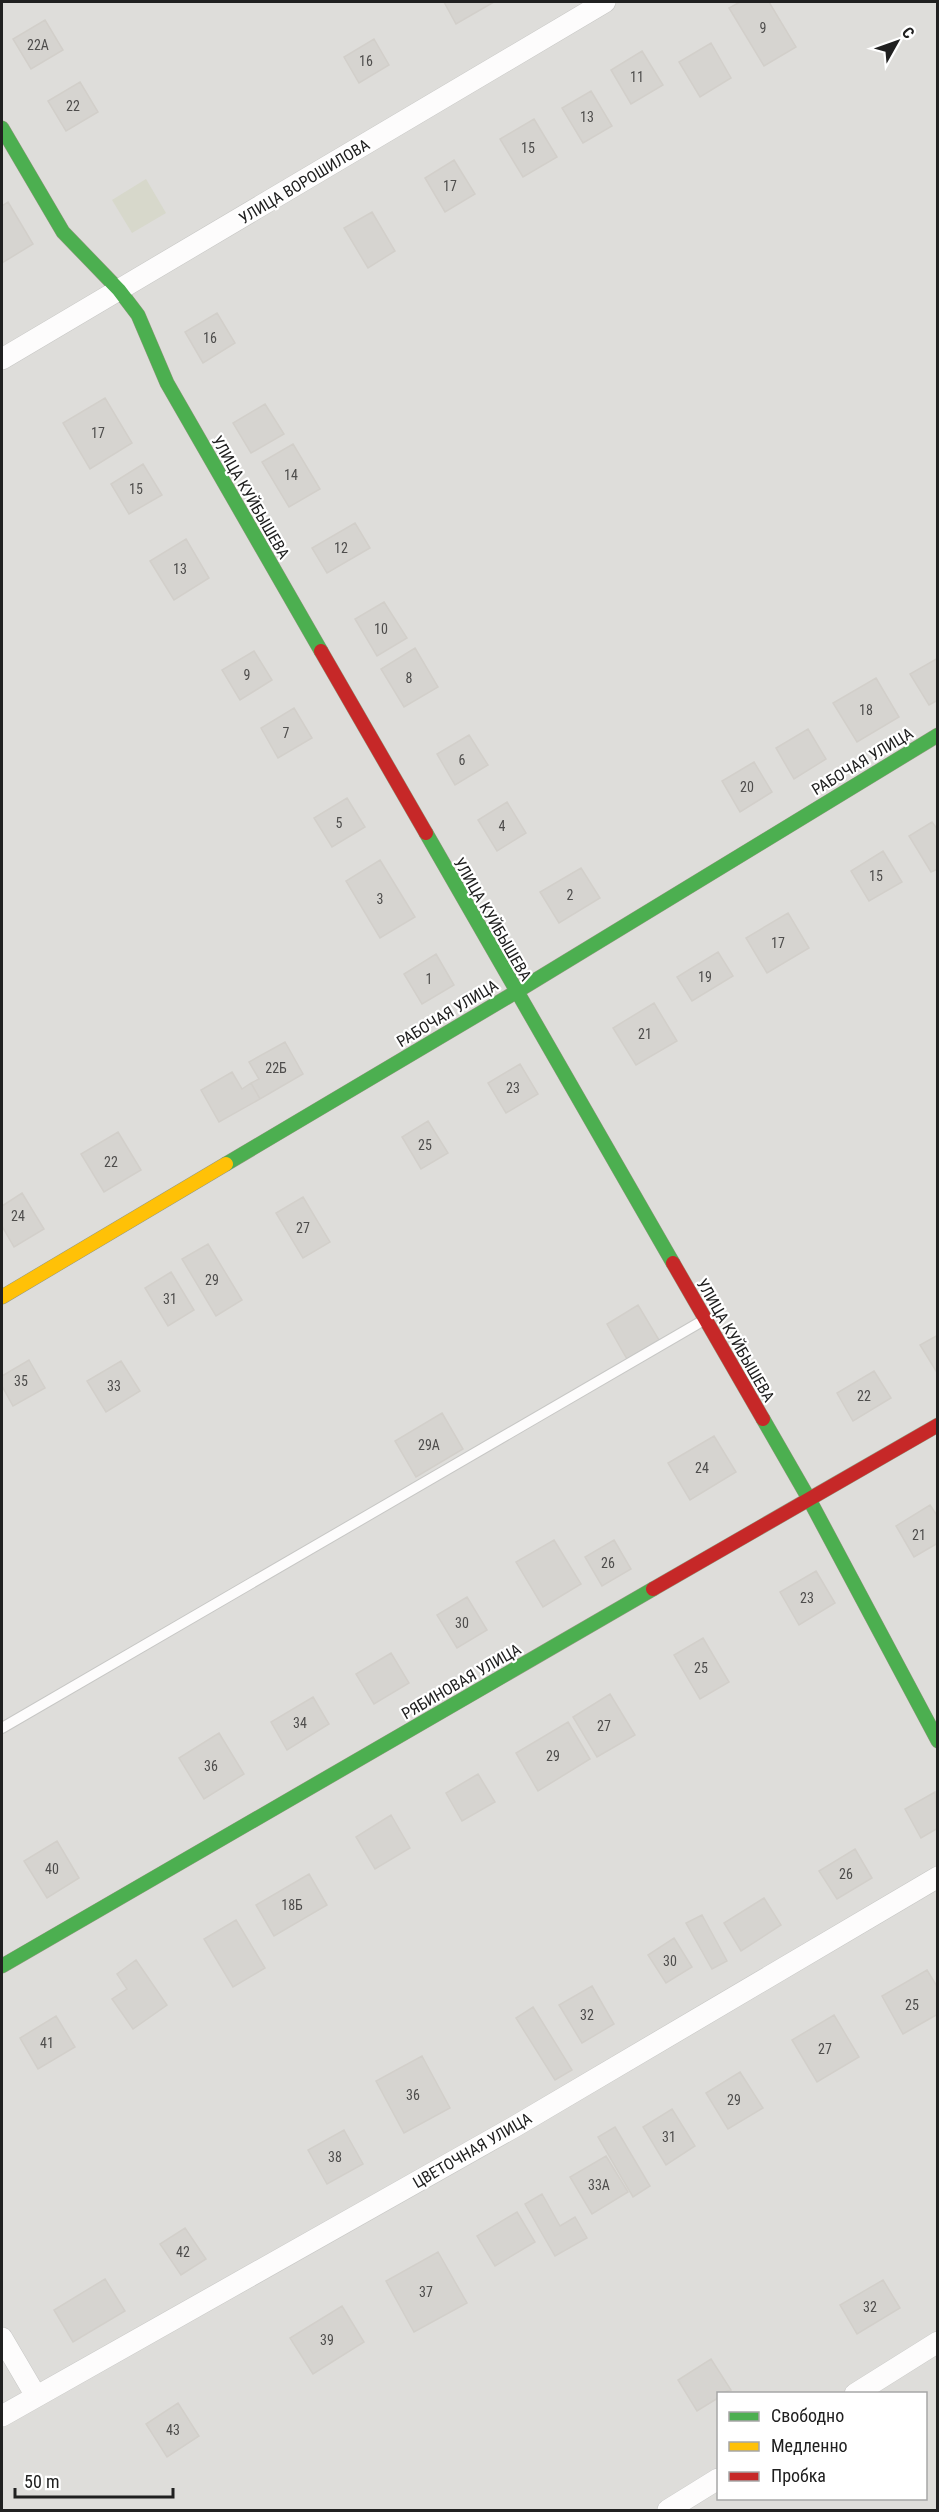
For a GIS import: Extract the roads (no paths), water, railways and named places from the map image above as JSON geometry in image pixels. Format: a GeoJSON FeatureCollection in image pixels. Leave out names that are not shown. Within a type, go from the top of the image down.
{"type":"FeatureCollection","features":[{"type":"Feature","properties":{"kind":"street","name":"УЛИЦА ВОРОШИЛОВА"},"geometry":{"type":"LineString","coordinates":[[2,359],[605,2]]}},
{"type":"Feature","properties":{"kind":"street","name":"УЛИЦА КУЙБЫШЕВА"},"geometry":{"type":"LineString","coordinates":[[2,128],[63,232],[119,290],[138,315],[167,383],[809,1500],[938,1740]]}},
{"type":"Feature","properties":{"kind":"street","name":"РАБОЧАЯ УЛИЦА"},"geometry":{"type":"LineString","coordinates":[[2,1297],[516,992],[938,735]]}},
{"type":"Feature","properties":{"kind":"street","name":"РЯБИНОВАЯ УЛИЦА"},"geometry":{"type":"LineString","coordinates":[[2,1966],[938,1425]]}},
{"type":"Feature","properties":{"kind":"street","name":"ЦВЕТОЧНАЯ УЛИЦА"},"geometry":{"type":"LineString","coordinates":[[2,2416],[514,2127],[938,1877]]}},
{"type":"Feature","properties":{"kind":"street"},"geometry":{"type":"LineString","coordinates":[[2,2338],[36,2396]]}},
{"type":"Feature","properties":{"kind":"street"},"geometry":{"type":"LineString","coordinates":[[858,2392],[938,2342]]}},
{"type":"Feature","properties":{"kind":"street"},"geometry":{"type":"LineString","coordinates":[[668,2511],[717,2480]]}},
{"type":"Feature","properties":{"kind":"lane"},"geometry":{"type":"LineString","coordinates":[[2,1728],[705,1320]]}}]}
